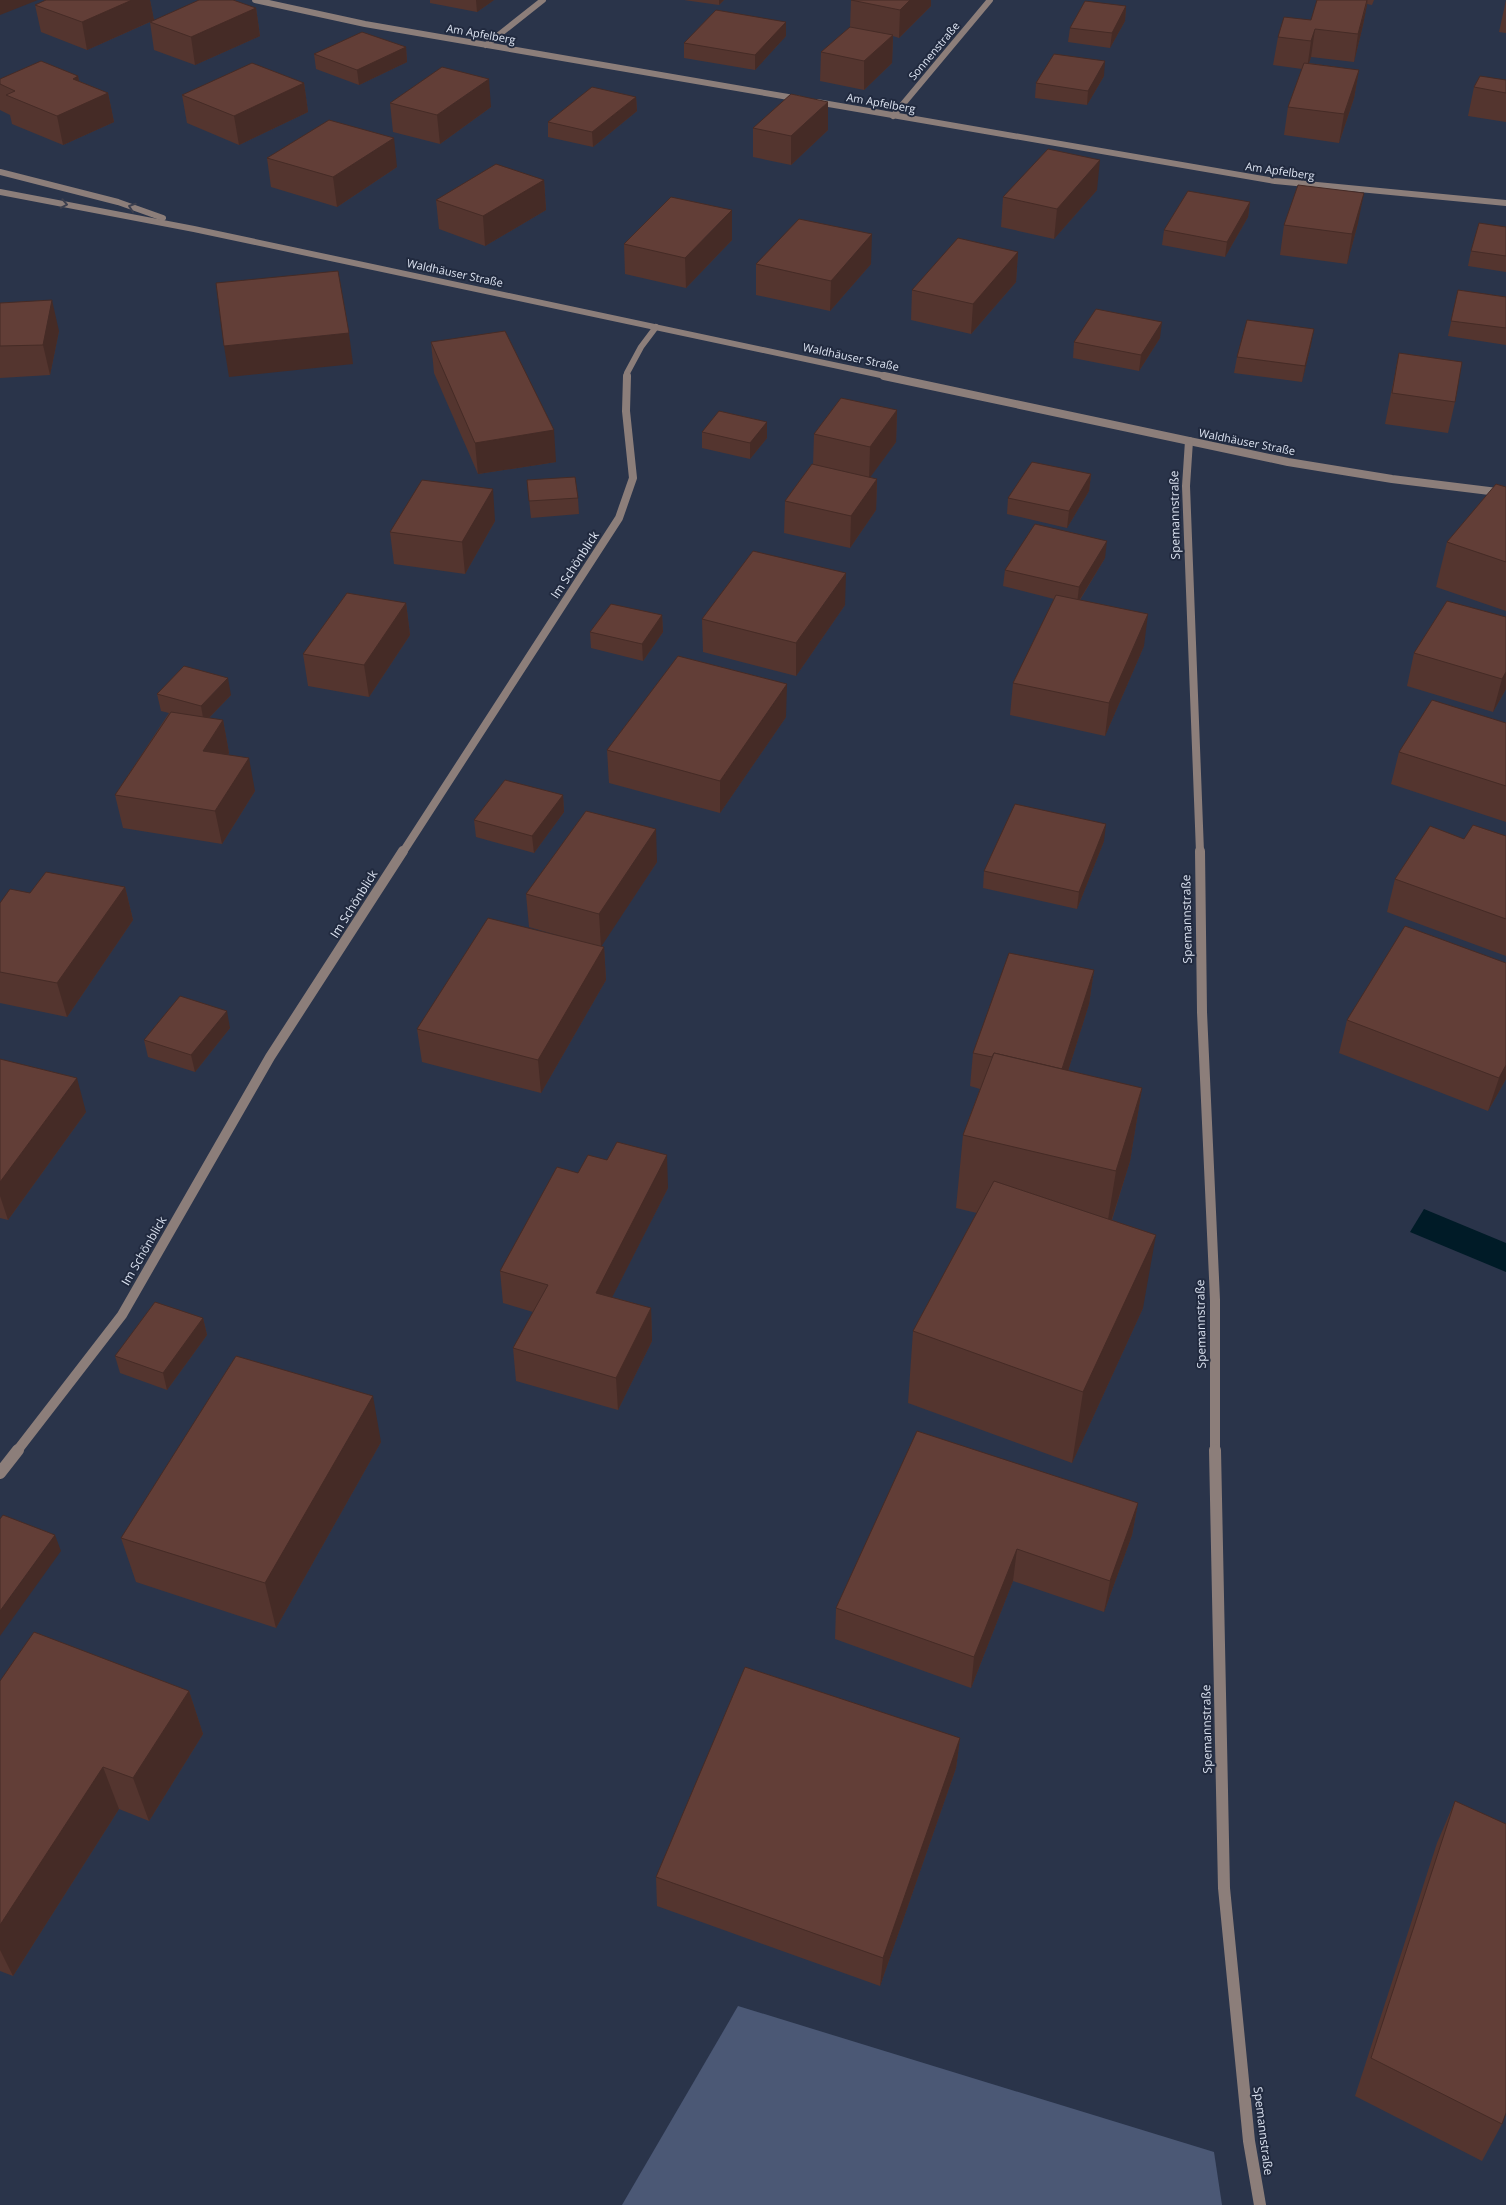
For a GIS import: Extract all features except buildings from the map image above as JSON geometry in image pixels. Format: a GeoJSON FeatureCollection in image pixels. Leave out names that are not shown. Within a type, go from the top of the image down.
{"type":"FeatureCollection","features":[{"type":"Feature","properties":{"kind":"street","name":"Am Apfelberg"},"geometry":{"type":"LineString","coordinates":[[255,0],[365,24],[1275,181],[1506,203]]}},
{"type":"Feature","properties":{"kind":"street"},"geometry":{"type":"LineString","coordinates":[[486,45],[543,0]]}},
{"type":"Feature","properties":{"kind":"street","name":"Sonnenstraße"},"geometry":{"type":"LineString","coordinates":[[893,116],[990,0]]}},
{"type":"Feature","properties":{"kind":"street","name":"Waldhäuser Straße"},"geometry":{"type":"LineString","coordinates":[[0,172],[118,202],[194,229]]}},
{"type":"Feature","properties":{"kind":"street","name":"Waldhäuser Straße"},"geometry":{"type":"LineString","coordinates":[[0,192],[194,229],[1189,441],[1363,474],[1506,493]]}},
{"type":"Feature","properties":{"kind":"street","name":"Im Schönblick"},"geometry":{"type":"LineString","coordinates":[[0,1474],[122,1315],[270,1057],[619,518],[633,478],[626,411],[627,373],[641,347],[656,327]]}},
{"type":"Feature","properties":{"kind":"street","name":"Spemannstraße"},"geometry":{"type":"LineString","coordinates":[[1189,441],[1186,486],[1199,798],[1202,1012],[1215,1300],[1214,1466],[1224,1888],[1248,2141],[1260,2205]]}},
{"type":"Feature","properties":{"kind":"shaded area"},"geometry":{"type":"Polygon","coordinates":[[[1424,1209],[1506,1243],[1506,1272],[1410,1232],[1424,1209]]]}},
{"type":"Feature","properties":{"kind":"shaded area"},"geometry":{"type":"Polygon","coordinates":[[[738,2006],[1214,2152],[1222,2205],[622,2205],[738,2006]]]}}]}
